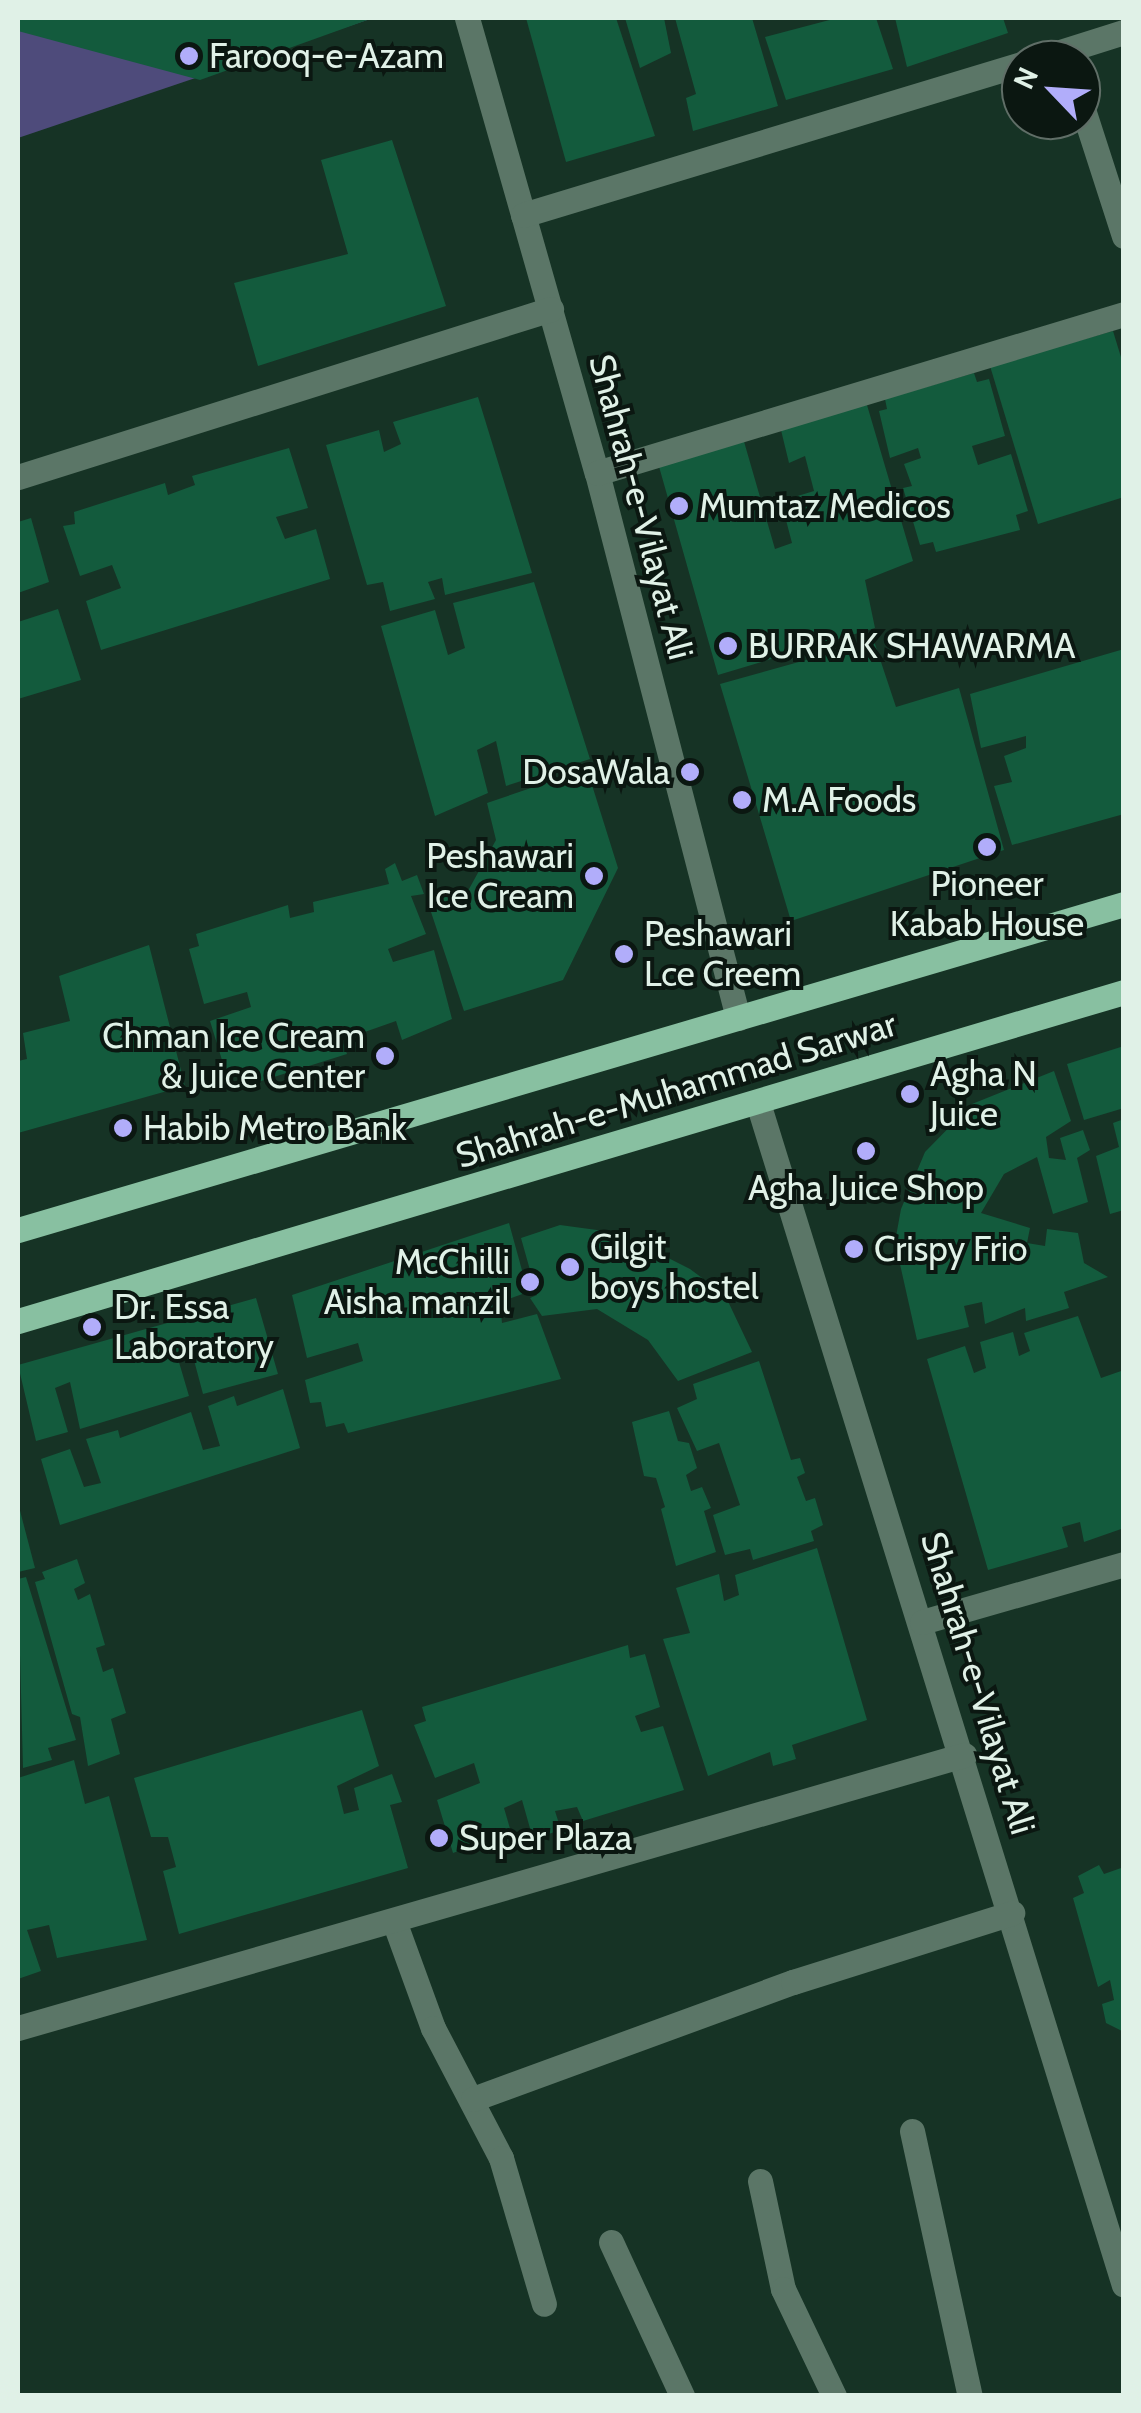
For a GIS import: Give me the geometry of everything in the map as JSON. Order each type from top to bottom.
[{"type":"main road","name":"Shahrah-e-Muhammad Sarwar","points":[[18,1230],[1124,904]]},
{"type":"main road","name":"Shahrah-e-Muhammad Sarwar","points":[[18,1321],[1124,992]]},
{"type":"street","name":"Shahrah-e-Vilayat Ali","points":[[467,18],[597,473],[738,1018]]},
{"type":"street","points":[[523,215],[1001,70]]},
{"type":"street","points":[[1093,140],[1124,236]]},
{"type":"street","points":[[18,477],[551,309]]},
{"type":"street","points":[[597,473],[1124,314]]},
{"type":"street","name":"Shahrah-e-Vilayat Ali","points":[[758,1104],[964,1755],[1124,2286]]},
{"type":"street","points":[[922,1622],[1124,1564]]},
{"type":"street","points":[[18,2028],[964,1755]]},
{"type":"street","points":[[473,2100],[794,1982],[1012,1913]]},
{"type":"street","points":[[394,1921],[433,2028],[501,2158],[544,2304]]},
{"type":"street","points":[[912,2131],[970,2396]]},
{"type":"street","points":[[760,2181],[783,2289],[834,2396]]},
{"type":"street","points":[[610,2242],[682,2396]]},
{"type":"shaded area","points":[[18,18],[373,18],[18,138]]},
{"type":"building","name":"Farooq-e-Azam","points":[[18,18],[373,18],[200,80],[18,31]]},
{"type":"building","points":[[526,18],[616,18],[655,136],[566,162]]},
{"type":"building","points":[[625,18],[664,18],[671,53],[640,68]]},
{"type":"building","points":[[675,18],[752,18],[778,106],[693,131],[686,98],[696,94]]},
{"type":"building","points":[[837,18],[876,18],[893,69],[786,100],[765,37]]},
{"type":"building","points":[[895,18],[1003,18],[1008,33],[907,67]]},
{"type":"building","points":[[392,140],[446,306],[258,366],[234,283],[348,254],[321,160]]},
{"type":"building","points":[[1113,331],[1124,367],[1124,497],[1038,524],[990,366]]},
{"type":"building","points":[[974,373],[977,382],[989,379],[1005,436],[972,446],[978,465],[1011,454],[1028,511],[1016,515],[1020,530],[936,552],[933,542],[920,545],[903,488],[912,486],[904,464],[921,458],[918,448],[890,458],[879,411],[887,409],[885,399]]},
{"type":"building","points":[[478,397],[532,573],[445,595],[442,578],[428,582],[435,599],[390,611],[383,582],[367,585],[326,445],[379,430],[384,452],[401,444],[393,422]]},
{"type":"building","points":[[867,405],[913,561],[865,580],[875,628],[718,675],[658,463],[743,438],[775,549],[792,543],[781,501],[814,491],[805,456],[789,463],[780,426]]},
{"type":"building","points":[[289,448],[308,508],[276,517],[285,539],[316,529],[330,579],[101,650],[86,601],[121,588],[112,565],[80,576],[63,526],[75,524],[74,512],[165,483],[168,495],[195,485],[192,476]]},
{"type":"building","points":[[31,518],[49,582],[18,593],[18,522]]},
{"type":"building","points":[[534,582],[590,759],[506,786],[496,741],[477,750],[488,793],[435,816],[381,626],[435,610],[448,655],[465,648],[453,603]]},
{"type":"building","points":[[58,609],[81,680],[18,699],[18,622]]},
{"type":"building","points":[[874,641],[896,707],[959,688],[1004,850],[791,921],[720,684]]},
{"type":"building","points":[[1124,649],[1124,814],[1012,845],[994,786],[1012,782],[1004,756],[1026,748],[1026,736],[981,748],[970,694]]},
{"type":"building","points":[[587,769],[618,868],[563,980],[464,1011],[428,903],[469,889],[496,840],[487,803]]},
{"type":"building","points":[[395,863],[402,881],[417,875],[424,894],[411,896],[426,934],[388,949],[393,962],[434,950],[452,1019],[402,1040],[396,1021],[342,1040],[347,1054],[242,1087],[240,1069],[225,1070],[210,1021],[251,1007],[247,992],[204,1004],[189,949],[199,946],[196,934],[288,905],[290,918],[314,912],[313,902],[389,884],[385,869]]},
{"type":"building","points":[[149,945],[185,1086],[18,1133],[18,1061],[27,1059],[23,1033],[70,1021],[59,976]]},
{"type":"building","points":[[1124,1046],[1124,1108],[1084,1120],[1067,1064]]},
{"type":"building","points":[[1054,1071],[1071,1121],[1046,1137],[1049,1158],[1066,1160],[1060,1138],[1083,1130],[1090,1150],[1077,1158],[1088,1202],[1053,1214],[1037,1157],[1004,1174],[981,1213],[1030,1228],[1027,1243],[1045,1246],[1047,1229],[1078,1233],[1084,1263],[1108,1277],[1064,1292],[1069,1308],[1026,1321],[1025,1308],[985,1324],[982,1302],[964,1306],[969,1327],[917,1340],[895,1242],[901,1209],[925,1152],[972,1104]]},
{"type":"building","points":[[1124,1119],[1124,1210],[1110,1214],[1096,1156],[1119,1147],[1113,1123]]},
{"type":"building","points":[[509,1223],[528,1292],[500,1302],[502,1323],[537,1314],[561,1379],[348,1433],[344,1423],[326,1427],[321,1402],[310,1403],[305,1380],[363,1361],[358,1343],[307,1358],[292,1295]]},
{"type":"building","points":[[560,1225],[619,1233],[690,1269],[725,1295],[752,1352],[678,1381],[648,1340],[597,1309],[542,1316],[530,1298],[537,1295],[521,1238]]},
{"type":"building","points":[[256,1298],[278,1374],[203,1394],[191,1349],[176,1352],[189,1396],[80,1429],[70,1382],[55,1388],[68,1432],[36,1441],[18,1365]]},
{"type":"building","points":[[1078,1316],[1101,1378],[1124,1370],[1124,1528],[1084,1542],[1080,1522],[1062,1527],[1068,1547],[988,1570],[927,1359],[965,1346],[974,1373],[986,1368],[980,1342],[1013,1332],[1019,1356],[1030,1351],[1024,1333]]},
{"type":"building","points":[[759,1361],[791,1460],[800,1458],[805,1473],[797,1477],[806,1501],[815,1498],[823,1525],[811,1531],[814,1541],[753,1560],[750,1549],[725,1555],[713,1515],[740,1505],[719,1443],[697,1451],[677,1408],[697,1399],[693,1384]]},
{"type":"building","points":[[283,1389],[300,1448],[60,1525],[41,1459],[70,1449],[84,1487],[101,1483],[86,1439],[118,1430],[120,1438],[191,1412],[203,1450],[220,1446],[208,1406],[234,1396],[237,1406]]},
{"type":"building","points":[[669,1411],[678,1441],[689,1443],[697,1468],[686,1475],[691,1491],[702,1487],[711,1508],[704,1511],[716,1552],[676,1566],[661,1509],[665,1507],[656,1478],[644,1476],[632,1422]]},
{"type":"building","points":[[18,1503],[35,1568],[18,1572]]},
{"type":"building","points":[[817,1548],[867,1720],[792,1745],[796,1759],[773,1766],[770,1752],[708,1776],[663,1639],[690,1633],[676,1588],[719,1574],[724,1601],[739,1595],[735,1575]]},
{"type":"building","points":[[77,1559],[85,1583],[74,1589],[78,1600],[90,1594],[105,1645],[96,1648],[103,1672],[113,1668],[126,1713],[111,1719],[120,1754],[88,1766],[80,1717],[72,1714],[35,1582],[45,1579],[42,1572]]},
{"type":"building","points":[[26,1577],[76,1740],[48,1748],[52,1760],[23,1768],[18,1579]]},
{"type":"building","points":[[628,1645],[630,1658],[645,1654],[660,1707],[635,1716],[641,1732],[663,1726],[684,1790],[583,1821],[577,1807],[555,1811],[561,1830],[533,1839],[522,1800],[504,1808],[511,1832],[453,1853],[437,1800],[480,1783],[474,1763],[435,1778],[414,1725],[426,1721],[422,1707]]},
{"type":"building","points":[[362,1710],[379,1766],[337,1786],[344,1814],[359,1810],[354,1788],[392,1774],[402,1802],[390,1805],[408,1868],[179,1934],[163,1871],[176,1867],[168,1837],[151,1837],[134,1778]]},
{"type":"building","points":[[74,1760],[85,1804],[109,1796],[147,1940],[57,1958],[49,1925],[27,1930],[41,1971],[18,1979],[18,1778]]},
{"type":"building","points":[[1099,1865],[1104,1874],[1124,1867],[1124,2032],[1106,2023],[1102,2004],[1114,2000],[1110,1980],[1098,1987],[1073,1898],[1084,1893],[1078,1876]]},
{"type":"place","name":"Farooq-e-Azam","points":[[189,56]]},
{"type":"place","name":"Mumtaz Medicos","points":[[679,506]]},
{"type":"place","name":"BURRAK SHAWARMA","points":[[728,646]]},
{"type":"place","name":"DosaWala","points":[[690,772]]},
{"type":"place","name":"M.A Foods","points":[[742,800]]},
{"type":"place","name":"Pioneer Kabab House","points":[[987,847]]},
{"type":"place","name":"Peshawari Ice Cream","points":[[594,876]]},
{"type":"place","name":"Peshawari Lce Creem","points":[[624,954]]},
{"type":"place","name":"Chman Ice Cream & Juice Center","points":[[385,1056]]},
{"type":"place","name":"Agha N Juice","points":[[910,1094]]},
{"type":"place","name":"Habib Metro Bank","points":[[123,1128]]},
{"type":"place","name":"Agha Juice Shop","points":[[866,1151]]},
{"type":"place","name":"Crispy Frio","points":[[854,1249]]},
{"type":"place","name":"Gilgit boys hostel","points":[[570,1267]]},
{"type":"place","name":"McChilli Aisha manzil","points":[[530,1282]]},
{"type":"place","name":"Dr. Essa Laboratory","points":[[92,1327]]},
{"type":"place","name":"Super Plaza","points":[[439,1838]]}]
